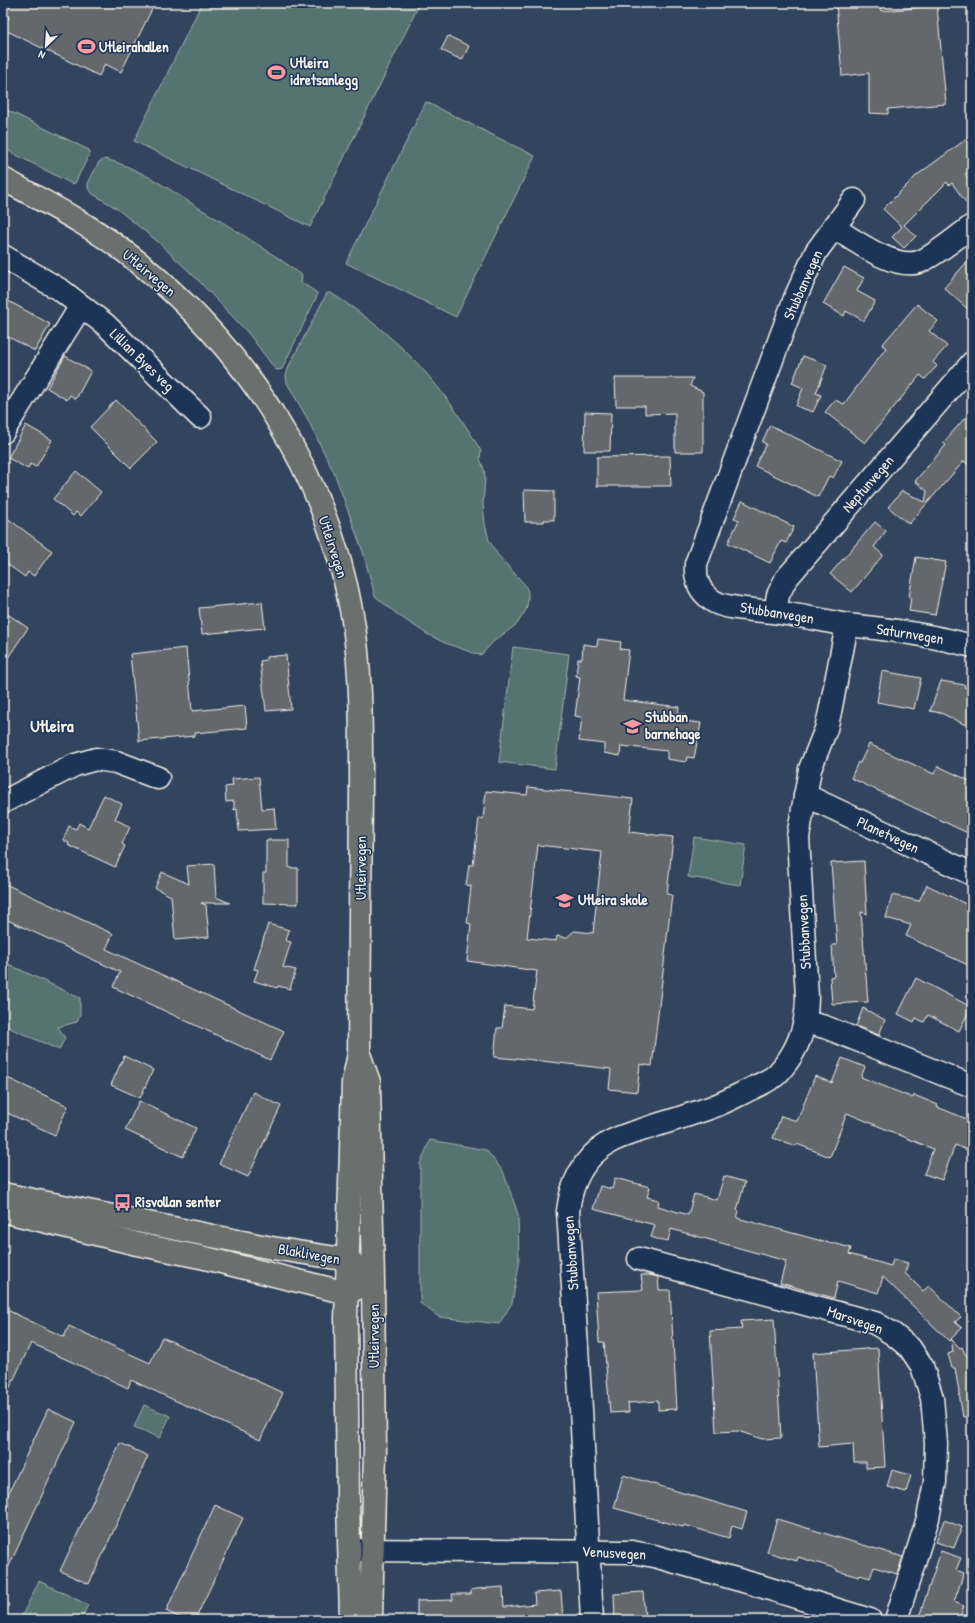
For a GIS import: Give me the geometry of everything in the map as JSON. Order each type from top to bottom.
[{"type":"main road","name":"Utleirvegen","points":[[3,179],[65,213],[102,236],[137,261],[174,292],[205,323],[254,384],[275,415],[296,453],[317,498],[328,526],[341,569],[352,614],[357,652],[361,752],[361,873],[359,1054],[353,1082],[347,1293],[348,1493],[351,1620]]},
{"type":"main road","name":"Utleirvegen","points":[[359,1054],[369,1082],[374,1280],[375,1450],[371,1620]]},
{"type":"main road","name":"Blaklivegen","points":[[3,1194],[272,1248],[348,1260],[374,1280]]},
{"type":"main road","name":"Blaklivegen","points":[[3,1211],[347,1293]]},
{"type":"main road","points":[[347,1293],[374,1280]]},
{"type":"street","name":"Stubbanvegen","points":[[592,1620],[581,1409],[568,1211],[570,1194],[575,1180],[583,1167],[590,1158],[608,1143],[632,1133],[713,1107],[776,1075],[795,1050],[805,1022],[807,997],[798,837],[810,769],[826,729],[847,625],[775,612],[722,605],[714,602],[702,592],[697,585],[696,564],[795,298],[816,252],[854,200]]},
{"type":"street","points":[[833,227],[879,254],[897,262],[908,264],[919,262],[972,226]]},
{"type":"street","name":"Lillian Byes veg","points":[[3,256],[62,291],[106,325],[200,417]]},
{"type":"street","points":[[3,432],[81,306]]},
{"type":"street","name":"Neptunvegen","points":[[775,612],[778,595],[786,579],[972,363]]},
{"type":"street","name":"Saturnvegen","points":[[847,625],[883,629],[947,640],[972,646]]},
{"type":"street","points":[[3,802],[75,765],[96,759],[116,762],[158,778]]},
{"type":"street","name":"Planetvegen","points":[[805,795],[972,874]]},
{"type":"street","points":[[805,1022],[825,1027],[972,1086]]},
{"type":"street","name":"Marsvegen","points":[[638,1259],[875,1324],[893,1334],[910,1348],[922,1366],[932,1398],[936,1443],[935,1482],[928,1518],[896,1620]]},
{"type":"street","name":"Venusvegen","points":[[350,1550],[632,1552],[654,1556],[757,1585],[870,1620]]},
{"type":"green space","name":"Utleira idretsanlegg","points":[[202,3],[420,3],[310,227],[134,141]]},
{"type":"green space","points":[[426,102],[535,156],[456,317],[346,263]]},
{"type":"green space","points":[[3,108],[89,150],[90,153],[75,183],[72,184],[3,148]]},
{"type":"green space","points":[[105,159],[140,172],[249,239],[302,275],[301,282],[317,293],[317,296],[282,369],[275,369],[249,334],[196,278],[158,242],[116,208],[89,190],[88,183],[99,162]]},
{"type":"green space","points":[[327,293],[331,293],[377,326],[416,362],[450,403],[481,451],[480,459],[484,469],[485,478],[483,504],[485,524],[489,540],[497,554],[525,585],[528,592],[526,610],[517,624],[493,642],[482,654],[479,655],[445,643],[427,634],[398,615],[375,596],[363,552],[335,475],[307,418],[287,383],[286,375],[290,364]]},
{"type":"green space","points":[[513,647],[569,654],[555,769],[499,762]]},
{"type":"green space","points":[[694,837],[746,845],[740,885],[688,877]]},
{"type":"green space","points":[[8,964],[80,998],[80,1015],[77,1022],[58,1027],[65,1038],[59,1050],[3,1025],[3,967]]},
{"type":"green space","points":[[430,1140],[486,1150],[503,1171],[518,1214],[519,1265],[512,1303],[499,1324],[439,1317],[420,1303],[420,1164]]},
{"type":"green space","points":[[144,1405],[170,1416],[160,1438],[134,1427]]},
{"type":"green space","points":[[39,1581],[88,1605],[81,1620],[20,1620]]},
{"type":"building","name":"Utleirahallen","points":[[3,3],[155,3],[121,72],[105,64],[99,76],[3,29],[9,17],[3,14]]},
{"type":"building","points":[[836,3],[880,3],[881,11],[937,6],[946,104],[888,109],[888,114],[869,113],[869,73],[842,76]]},
{"type":"building","points":[[448,36],[469,46],[462,60],[441,50]]},
{"type":"building","points":[[972,135],[972,168],[965,174],[972,184],[972,211],[952,183],[949,185],[947,182],[904,225],[916,236],[904,248],[892,237],[902,227],[883,209],[917,175]]},
{"type":"building","points":[[972,256],[972,313],[944,288]]},
{"type":"building","points":[[844,267],[864,278],[857,291],[875,301],[864,321],[846,311],[844,316],[823,304]]},
{"type":"building","points":[[3,298],[50,324],[35,351],[3,334]]},
{"type":"building","points":[[917,304],[938,321],[929,331],[947,346],[933,362],[937,366],[925,379],[920,375],[865,443],[825,412],[835,400],[844,404],[886,348],[882,345]]},
{"type":"building","points":[[65,356],[91,371],[76,399],[70,395],[67,400],[47,388]]},
{"type":"building","points":[[803,356],[827,365],[816,393],[821,395],[813,412],[796,406],[803,388],[792,383]]},
{"type":"building","points":[[615,378],[693,378],[690,386],[703,392],[703,452],[675,452],[675,413],[645,414],[645,406],[616,406]]},
{"type":"building","points":[[116,400],[157,442],[131,468],[90,427]]},
{"type":"building","points":[[972,410],[972,468],[964,461],[909,524],[888,507],[902,491],[925,502],[927,491],[915,481],[946,445],[943,443]]},
{"type":"building","points":[[585,412],[611,413],[610,451],[584,451]]},
{"type":"building","points":[[26,425],[52,440],[36,467],[30,464],[28,469],[8,458]]},
{"type":"building","points":[[770,425],[842,461],[833,478],[829,476],[818,497],[755,466],[766,444],[762,442]]},
{"type":"building","points":[[670,456],[671,486],[597,486],[597,457]]},
{"type":"building","points":[[76,471],[101,492],[81,516],[76,512],[73,516],[53,499]]},
{"type":"building","points":[[524,490],[554,491],[554,520],[544,520],[544,522],[525,522]]},
{"type":"building","points":[[742,501],[794,527],[786,543],[781,541],[770,563],[728,543],[739,520],[734,518]]},
{"type":"building","points":[[3,515],[52,551],[34,576],[28,572],[25,577],[3,561]]},
{"type":"building","points":[[875,522],[886,531],[874,547],[883,555],[852,592],[830,574]]},
{"type":"building","points":[[916,557],[946,562],[935,615],[909,611],[911,597],[909,597]]},
{"type":"building","points":[[262,602],[265,628],[202,634],[199,608]]},
{"type":"building","points":[[3,611],[28,628],[3,665]]},
{"type":"building","points":[[598,639],[621,642],[620,649],[629,650],[623,700],[679,707],[678,714],[685,714],[684,721],[701,723],[694,758],[687,757],[686,762],[667,759],[667,751],[621,746],[620,756],[604,753],[604,744],[579,741],[582,717],[575,716],[580,677],[576,676],[578,659],[582,659],[583,644],[597,646]]},
{"type":"building","points":[[186,648],[192,711],[245,706],[247,728],[195,733],[195,736],[139,741],[130,654]]},
{"type":"building","points":[[286,655],[291,709],[266,711],[260,661],[266,660],[266,657]]},
{"type":"building","points":[[882,671],[921,678],[914,709],[877,702]]},
{"type":"building","points":[[941,681],[965,685],[964,687],[972,691],[972,728],[941,713],[930,711]]},
{"type":"building","points":[[869,744],[934,774],[938,766],[972,782],[972,835],[851,778],[858,762],[860,763]]},
{"type":"building","points":[[259,777],[262,809],[274,808],[276,829],[239,831],[237,809],[234,810],[234,801],[226,802],[225,787],[233,786],[232,779]]},
{"type":"building","name":"Utleira skole","points":[[528,787],[633,799],[629,832],[673,837],[667,894],[672,895],[652,1066],[640,1064],[637,1092],[609,1089],[611,1069],[516,1058],[494,1057],[497,1028],[502,1028],[505,1006],[532,1009],[537,971],[467,961],[471,924],[467,923],[471,886],[466,885],[469,865],[473,865],[479,818],[483,819],[486,791],[527,795]],"holes":[[[538,845],[602,852],[593,933],[574,931],[566,938],[557,936],[556,941],[527,938]]]},
{"type":"building","points":[[104,795],[122,804],[115,819],[130,827],[122,844],[125,846],[115,867],[68,845],[69,843],[63,840],[69,826],[76,829],[79,823],[88,828]]},
{"type":"building","points":[[266,840],[289,840],[289,868],[298,868],[298,904],[263,903],[263,873],[266,873]]},
{"type":"building","points":[[864,861],[867,914],[861,912],[868,1002],[832,1004],[830,977],[834,976],[832,945],[837,945],[831,863]]},
{"type":"building","points":[[214,864],[216,897],[230,903],[201,903],[206,905],[209,937],[175,940],[171,896],[155,888],[162,872],[189,884],[187,866]]},
{"type":"building","points":[[3,883],[113,934],[106,949],[284,1031],[270,1060],[113,987],[120,972],[3,918]]},
{"type":"building","points":[[927,885],[972,907],[972,967],[906,936],[911,925],[886,918],[892,895],[919,901]]},
{"type":"building","points":[[268,924],[289,930],[286,941],[291,942],[283,967],[296,970],[290,989],[278,986],[277,988],[254,981],[258,970],[254,969]]},
{"type":"building","points":[[916,978],[971,1007],[959,1031],[928,1015],[924,1022],[916,1018],[914,1022],[898,1014]]},
{"type":"building","points":[[863,1008],[885,1020],[879,1035],[856,1026]]},
{"type":"building","points":[[124,1056],[153,1070],[140,1098],[111,1085]]},
{"type":"building","points":[[842,1058],[865,1067],[861,1077],[913,1098],[914,1095],[938,1105],[937,1107],[972,1121],[972,1152],[955,1145],[942,1180],[924,1174],[933,1149],[847,1113],[830,1157],[797,1144],[796,1146],[773,1138],[781,1116],[797,1121],[815,1076],[832,1083]]},
{"type":"building","points":[[3,1076],[68,1106],[55,1135],[3,1111]]},
{"type":"building","points":[[253,1092],[281,1106],[248,1177],[219,1164]]},
{"type":"building","points":[[139,1101],[196,1128],[183,1157],[125,1130]]},
{"type":"building","points":[[724,1176],[745,1182],[737,1210],[739,1211],[737,1218],[851,1248],[849,1254],[891,1266],[893,1259],[908,1263],[905,1273],[923,1291],[929,1286],[961,1317],[955,1322],[962,1328],[949,1341],[883,1277],[878,1293],[838,1281],[834,1298],[780,1283],[786,1261],[671,1229],[668,1241],[657,1239],[651,1237],[655,1225],[593,1209],[600,1186],[612,1189],[615,1178],[650,1187],[647,1197],[659,1200],[658,1206],[688,1215],[694,1194],[717,1200]]},
{"type":"building","points":[[641,1275],[658,1277],[659,1290],[670,1290],[677,1409],[658,1410],[658,1401],[628,1403],[629,1412],[610,1413],[604,1342],[599,1342],[596,1292],[643,1290]]},
{"type":"building","points":[[3,1308],[64,1337],[69,1326],[150,1363],[162,1337],[283,1393],[260,1440],[131,1380],[128,1388],[31,1343],[3,1402]]},
{"type":"building","points":[[774,1319],[781,1438],[762,1439],[738,1431],[716,1432],[710,1331],[742,1329],[741,1321]]},
{"type":"building","points":[[951,1339],[960,1348],[962,1347],[965,1354],[972,1361],[972,1416],[963,1417],[955,1368],[952,1368],[948,1354],[953,1352]]},
{"type":"building","points":[[878,1348],[885,1467],[866,1468],[866,1462],[854,1462],[853,1444],[819,1447],[813,1353]]},
{"type":"building","points":[[48,1409],[76,1422],[3,1579],[3,1505]]},
{"type":"building","points":[[120,1443],[148,1456],[89,1584],[60,1571]]},
{"type":"building","points":[[892,1470],[911,1475],[906,1492],[887,1487]]},
{"type":"building","points":[[623,1475],[747,1512],[742,1529],[732,1526],[729,1538],[684,1525],[683,1527],[614,1508]]},
{"type":"building","points":[[215,1505],[243,1518],[195,1620],[185,1620],[166,1611]]},
{"type":"building","points":[[777,1519],[903,1557],[897,1574],[874,1567],[870,1578],[860,1575],[859,1577],[798,1557],[797,1561],[767,1552]]},
{"type":"building","points":[[944,1520],[962,1527],[954,1548],[936,1542]]},
{"type":"building","points":[[941,1551],[961,1558],[956,1570],[964,1573],[954,1602],[964,1606],[959,1620],[918,1620]]},
{"type":"building","points":[[503,1587],[504,1607],[535,1604],[534,1593],[561,1591],[563,1620],[417,1620],[417,1601],[453,1600],[452,1594],[471,1594],[471,1590]]},
{"type":"building","points":[[643,1592],[645,1620],[615,1620],[614,1594]]},
{"type":"place","name":"Utleirahallen","points":[[86,47]]},
{"type":"place","name":"Utleira idretsanlegg","points":[[277,72]]},
{"type":"place","name":"Stubban barnehage","points":[[632,726]]},
{"type":"place","name":"Utleira skole","points":[[565,900]]},
{"type":"place","name":"Risvollan senter","points":[[122,1202]]},
{"type":"district","name":"Utleira","points":[[52,726]]}]
